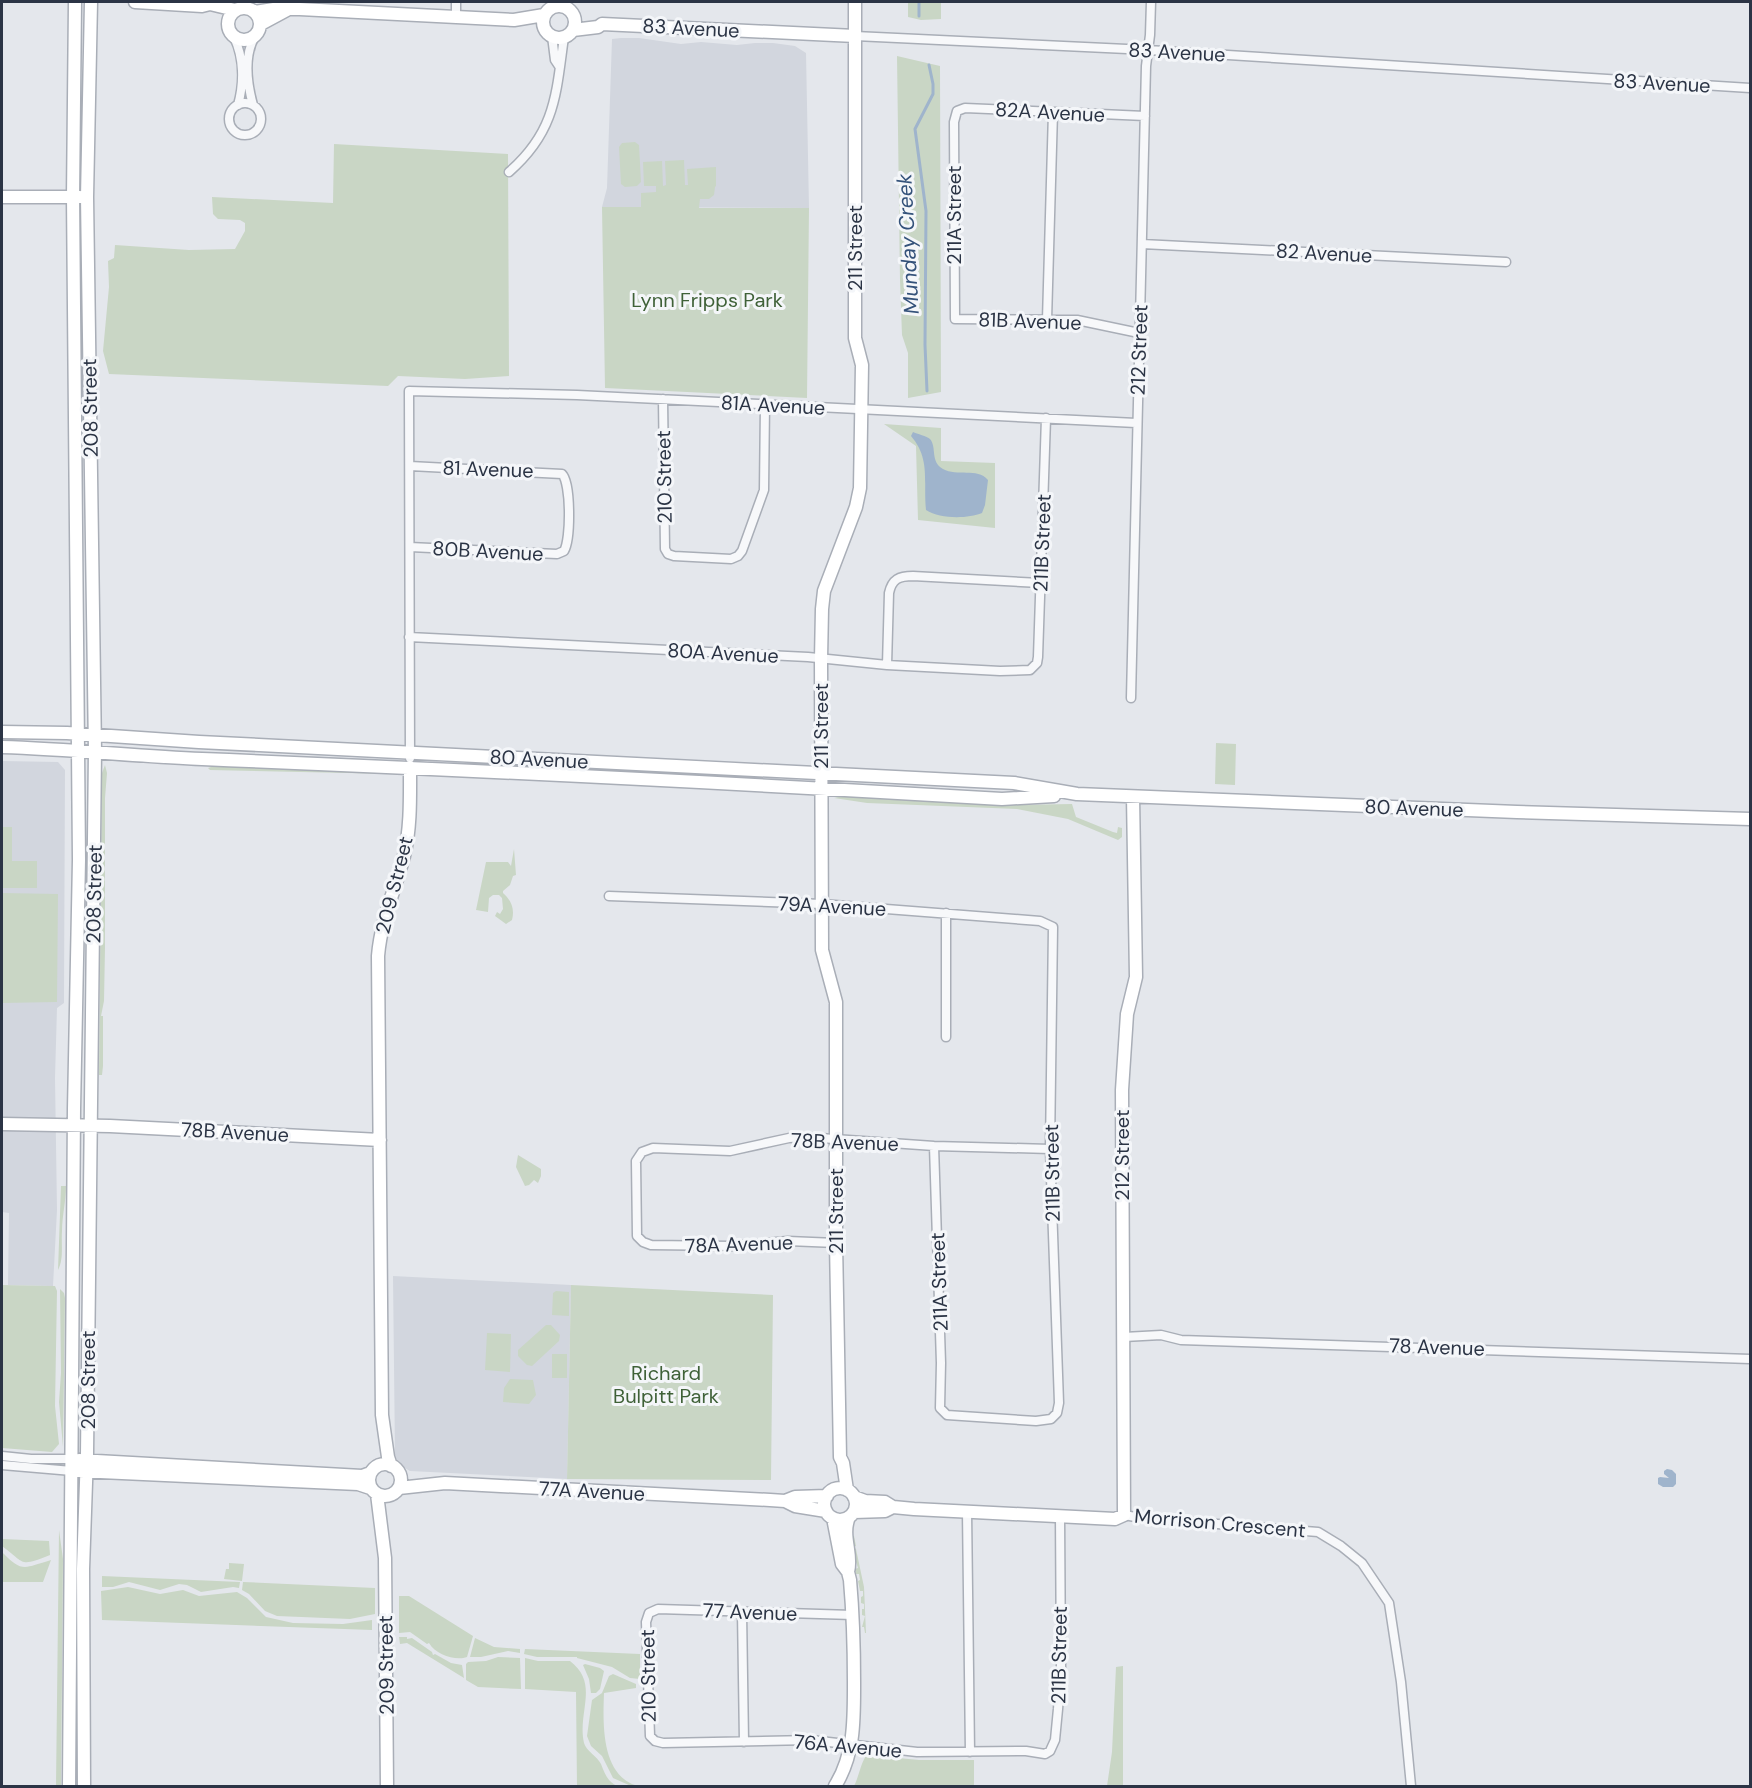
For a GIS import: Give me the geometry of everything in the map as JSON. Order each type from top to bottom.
[{"type":"street","name":"208 Street","points":[[69,1786],[69,1571],[79,860],[73,197],[75,2]]},
{"type":"street","name":"208 Street","points":[[84,1786],[83,1569],[87,1466],[95,751],[87,197],[92,2]]},
{"type":"street","points":[[135,2],[202,6],[210,4],[236,10],[246,8],[255,12],[280,8],[514,20],[554,10],[569,9],[566,30],[555,60],[559,66],[554,102],[546,125],[539,140],[509,172]]},
{"type":"street","points":[[456,2],[456,16]]},
{"type":"street","name":"211 Street","points":[[850,1493],[840,1457],[836,1243],[836,1002],[822,950],[821,659],[824,591],[858,498],[862,365],[855,338],[855,2]]},
{"type":"street","name":"212 Street","points":[[1131,698],[1145,116],[1152,2]]},
{"type":"street","points":[[202,6],[227,20]]},
{"type":"street","points":[[236,10],[227,20],[228,28],[240,50],[241,88],[238,105],[231,113],[230,123],[236,132],[245,135],[255,132],[261,123],[260,113],[253,105],[250,92],[248,62],[250,45],[261,24],[287,10]]},
{"type":"street","points":[[554,10],[566,30]]},
{"type":"street","points":[[255,12],[261,24]]},
{"type":"street","name":"83 Avenue","points":[[566,30],[598,27],[602,24],[1148,50],[1750,88]]},
{"type":"street","points":[[234,38],[244,41],[255,36]]},
{"type":"street","points":[[238,105],[248,103],[253,105]]},
{"type":"street","name":"82A Avenue","points":[[957,111],[965,108],[1145,116]]},
{"type":"street","name":"211A Street","points":[[955,319],[954,122],[957,111]]},
{"type":"street","points":[[1047,320],[1053,112]]},
{"type":"street","points":[[2,197],[87,197]]},
{"type":"street","name":"82 Avenue","points":[[1142,244],[1506,262]]},
{"type":"street","name":"81B Avenue","points":[[955,319],[1077,320],[1139,333]]},
{"type":"street","name":"81A Avenue","points":[[409,391],[577,395],[1136,423]]},
{"type":"street","name":"209 Street","points":[[395,1470],[388,1457],[382,1415],[378,956],[380,930],[404,855],[408,835],[410,767],[409,391]]},
{"type":"street","name":"210 Street","points":[[663,399],[665,549],[668,554],[674,556],[731,559],[738,556],[761,503],[764,490],[765,404]]},
{"type":"street","name":"211B Street","points":[[1035,666],[1038,657],[1046,418]]},
{"type":"street","name":"81 Avenue","points":[[410,466],[547,472],[564,476],[568,490],[567,542],[564,551]]},
{"type":"street","name":"80B Avenue","points":[[410,547],[549,554],[564,551]]},
{"type":"street","points":[[887,665],[889,593],[894,581],[898,578],[908,576],[1040,583]]},
{"type":"street","name":"80A Avenue","points":[[409,637],[1024,672],[1035,666]]},
{"type":"street","name":"80 Avenue","points":[[2,732],[78,734],[1014,783],[1077,794],[1133,797],[1750,819]]},
{"type":"street","name":"80 Avenue","points":[[2,747],[197,759],[410,767],[1002,799],[1077,794]]},
{"type":"street","name":"212 Street","points":[[1124,1515],[1122,1090],[1127,1014],[1136,977],[1133,797]]},
{"type":"street","name":"79A Avenue","points":[[609,896],[822,904],[1041,921],[1053,927]]},
{"type":"street","points":[[946,914],[946,1038]]},
{"type":"street","name":"211B Street","points":[[1053,927],[1050,1149],[1059,1403],[1057,1413],[1053,1418]]},
{"type":"street","name":"78B Avenue","points":[[2,1124],[90,1125],[380,1140]]},
{"type":"street","name":"78B Avenue","points":[[643,1242],[637,1236],[636,1161],[642,1152],[653,1148],[730,1151],[789,1138],[934,1146],[1050,1149]]},
{"type":"street","name":"211A Street","points":[[934,1146],[941,1363],[940,1408],[946,1414],[1036,1421],[1053,1418]]},
{"type":"street","name":"78A Avenue","points":[[643,1242],[651,1245],[732,1246],[788,1241],[836,1243]]},
{"type":"street","name":"78 Avenue","points":[[1124,1336],[1161,1335],[1181,1340],[1750,1359]]},
{"type":"street","name":"209 Street","points":[[373,1470],[382,1415]]},
{"type":"street","points":[[2,1455],[72,1465]]},
{"type":"street","name":"211 Street","points":[[830,1493],[836,1463],[840,1457]]},
{"type":"street","points":[[2,1465],[72,1465],[358,1484],[381,1496],[395,1491],[395,1470]]},
{"type":"street","points":[[87,1466],[362,1476],[381,1465],[445,1483]]},
{"type":"street","points":[[373,1470],[373,1491]]},
{"type":"street","name":"77A Avenue","points":[[395,1491],[445,1483],[785,1501],[795,1506],[830,1515]]},
{"type":"street","points":[[848,1572],[842,1564],[830,1515],[824,1506],[830,1493],[838,1488],[864,1501],[885,1502],[893,1507],[1115,1519],[1124,1515]]},
{"type":"street","name":"209 Street","points":[[373,1491],[385,1544]]},
{"type":"street","name":"209 Street","points":[[387,1786],[385,1544],[389,1505],[395,1491]]},
{"type":"street","name":"77A Avenue","points":[[785,1501],[795,1497],[830,1493]]},
{"type":"street","points":[[835,1786],[842,1772],[853,1736],[853,1615],[848,1572],[850,1563],[845,1533],[856,1504],[850,1493]]},
{"type":"street","points":[[830,1515],[841,1520],[852,1515],[885,1511],[893,1507]]},
{"type":"street","points":[[967,1511],[970,1752]]},
{"type":"street","name":"Morrison Crescent","points":[[1124,1515],[1318,1532],[1362,1563],[1389,1603],[1401,1682],[1411,1786]]},
{"type":"street","name":"211B Street","points":[[1045,1754],[1050,1751],[1055,1740],[1061,1668],[1060,1516]]},
{"type":"street","name":"77 Avenue","points":[[649,1613],[658,1609],[853,1615]]},
{"type":"street","points":[[742,1612],[744,1742]]},
{"type":"street","name":"210 Street","points":[[649,1613],[645,1622],[649,1730],[652,1738]]},
{"type":"street","name":"76A Avenue","points":[[652,1738],[663,1743],[811,1740],[917,1752],[1026,1751],[1045,1754]]},
{"type":"shaded area","points":[[612,39],[681,44],[773,43],[795,46],[806,53],[809,208],[602,207],[607,188]]},
{"type":"shaded area","points":[[2,761],[58,762],[65,770],[64,1003],[57,1008],[55,1078],[57,1210],[53,1286],[8,1285],[9,1213],[2,1212]]},
{"type":"shaded area","points":[[393,1276],[571,1285],[567,1479],[410,1471],[398,1464],[395,1455]]},
{"type":"green space","points":[[908,2],[941,2],[941,19],[921,20],[908,17]]},
{"type":"green space","points":[[897,56],[940,66],[941,392],[908,398],[908,353],[902,335],[900,280]]},
{"type":"green space","points":[[635,142],[639,145],[641,182],[637,186],[625,187],[621,184],[619,147],[622,143]]},
{"type":"green space","points":[[334,144],[508,154],[509,376],[465,379],[398,376],[388,386],[109,374],[103,351],[109,287],[108,261],[114,258],[115,245],[189,250],[235,249],[245,231],[245,223],[240,220],[218,219],[213,214],[212,197],[333,203]]},
{"type":"green space","name":"Lynn Fripps Park","points":[[684,160],[685,185],[688,185],[687,169],[716,167],[714,195],[709,199],[700,199],[699,208],[809,208],[807,398],[605,388],[602,207],[641,207],[641,193],[656,192],[656,186],[644,186],[643,162],[662,161],[663,186],[666,185],[665,161]]},
{"type":"green space","points":[[884,424],[941,428],[941,461],[995,463],[995,528],[918,520],[916,446]]},
{"type":"green space","points":[[1216,743],[1236,744],[1235,785],[1215,784]]},
{"type":"green space","points":[[105,765],[107,773],[105,948],[104,1001],[101,1016],[103,1016],[103,1066],[102,1075],[99,1075],[102,773]]},
{"type":"green space","points":[[214,766],[394,774],[210,770],[208,768]]},
{"type":"green space","points":[[843,796],[1015,805],[1072,804],[1076,817],[1117,833],[1118,827],[1122,828],[1122,837],[1118,840],[1068,819],[1017,809],[867,803],[834,798]]},
{"type":"green space","points":[[2,827],[12,827],[12,861],[37,861],[37,888],[2,888]]},
{"type":"green space","points":[[514,849],[516,875],[503,891],[513,908],[512,920],[506,924],[495,916],[503,909],[502,898],[499,895],[489,898],[488,912],[476,910],[486,862],[508,862],[511,866]]},
{"type":"green space","points":[[2,893],[58,894],[57,1002],[2,1003]]},
{"type":"green space","points":[[518,1155],[541,1169],[538,1183],[534,1180],[525,1186],[516,1167]]},
{"type":"green space","points":[[61,1186],[66,1186],[66,1192],[62,1225],[62,1256],[58,1270]]},
{"type":"green space","points":[[2,1285],[55,1286],[57,1291],[55,1406],[59,1444],[52,1452],[2,1448]]},
{"type":"green space","name":"Richard Bulpitt Park","points":[[571,1285],[773,1295],[771,1480],[567,1479]]},
{"type":"green space","points":[[60,1289],[65,1298],[63,1447],[59,1402]]},
{"type":"green space","points":[[556,1291],[569,1292],[569,1316],[552,1315],[553,1293]]},
{"type":"green space","points":[[546,1325],[551,1325],[560,1335],[559,1341],[532,1366],[527,1365],[518,1356],[518,1350]]},
{"type":"green space","points":[[487,1333],[511,1334],[510,1372],[485,1370]]},
{"type":"green space","points":[[552,1354],[567,1354],[567,1378],[552,1378]]},
{"type":"green space","points":[[510,1379],[533,1380],[536,1395],[529,1404],[503,1402],[504,1388]]},
{"type":"green space","points":[[59,1530],[63,1559],[61,1786],[56,1786]]},
{"type":"green space","points":[[849,1536],[854,1536],[856,1546],[853,1547],[856,1549],[864,1587],[866,1633],[862,1627],[865,1616],[862,1615],[864,1604],[861,1603],[863,1591],[860,1591],[859,1574],[856,1574],[855,1569],[858,1568],[854,1562],[853,1557],[855,1556]]},
{"type":"green space","points":[[2,1539],[49,1541],[50,1555],[23,1562],[2,1546]]},
{"type":"green space","points":[[2,1552],[14,1563],[24,1567],[51,1560],[43,1582],[2,1582]]},
{"type":"green space","points":[[229,1563],[244,1564],[242,1581],[224,1579]]},
{"type":"green space","points":[[102,1576],[240,1582],[239,1588],[201,1592],[179,1584],[160,1590],[129,1582],[113,1587],[102,1587]]},
{"type":"green space","points":[[243,1582],[375,1588],[375,1614],[350,1619],[277,1616],[265,1611],[242,1590]]},
{"type":"green space","points":[[128,1587],[160,1594],[183,1590],[199,1596],[237,1592],[247,1598],[266,1617],[293,1623],[343,1624],[372,1620],[372,1630],[102,1620],[101,1591]]},
{"type":"green space","points":[[399,1596],[409,1596],[473,1636],[467,1657],[446,1656],[410,1632],[399,1633]]},
{"type":"green space","points":[[399,1637],[412,1638],[433,1655],[462,1665],[464,1678],[407,1643],[400,1644]]},
{"type":"green space","points":[[475,1638],[494,1647],[520,1649],[520,1653],[508,1651],[470,1657]]},
{"type":"green space","points":[[525,1649],[640,1654],[640,1679],[630,1678],[612,1667],[577,1657],[537,1657],[524,1654]]},
{"type":"green space","points":[[498,1657],[520,1658],[521,1689],[478,1687],[466,1680],[468,1662],[486,1661]]},
{"type":"green space","points":[[525,1658],[538,1661],[570,1661],[579,1670],[586,1689],[583,1720],[584,1743],[599,1761],[605,1774],[617,1786],[577,1786],[576,1692],[525,1689]]},
{"type":"green space","points":[[583,1665],[604,1671],[600,1689],[596,1693],[591,1693],[589,1679]]},
{"type":"green space","points":[[1123,1666],[1123,1786],[1107,1786],[1112,1752],[1116,1667]]},
{"type":"green space","points":[[613,1674],[636,1684],[636,1688],[604,1693],[604,1730],[614,1767],[621,1776],[639,1786],[631,1786],[613,1778],[602,1756],[591,1746],[587,1736],[592,1700],[602,1693],[609,1676]]},
{"type":"green space","points":[[867,1755],[919,1760],[974,1760],[974,1786],[854,1786]]},
{"type":"water","points":[[913,432],[930,439],[936,462],[943,469],[978,474],[988,480],[982,513],[954,517],[926,510],[924,462],[911,436]]},
{"type":"water","points":[[1667,1469],[1676,1474],[1676,1484],[1673,1487],[1663,1487],[1658,1484],[1658,1478],[1669,1478],[1664,1474]]},
{"type":"waterway","name":"Munday Creek","points":[[919,2],[919,16]]},
{"type":"waterway","name":"Munday Creek","points":[[927,391],[926,211],[915,129],[933,94],[929,65]]}]
